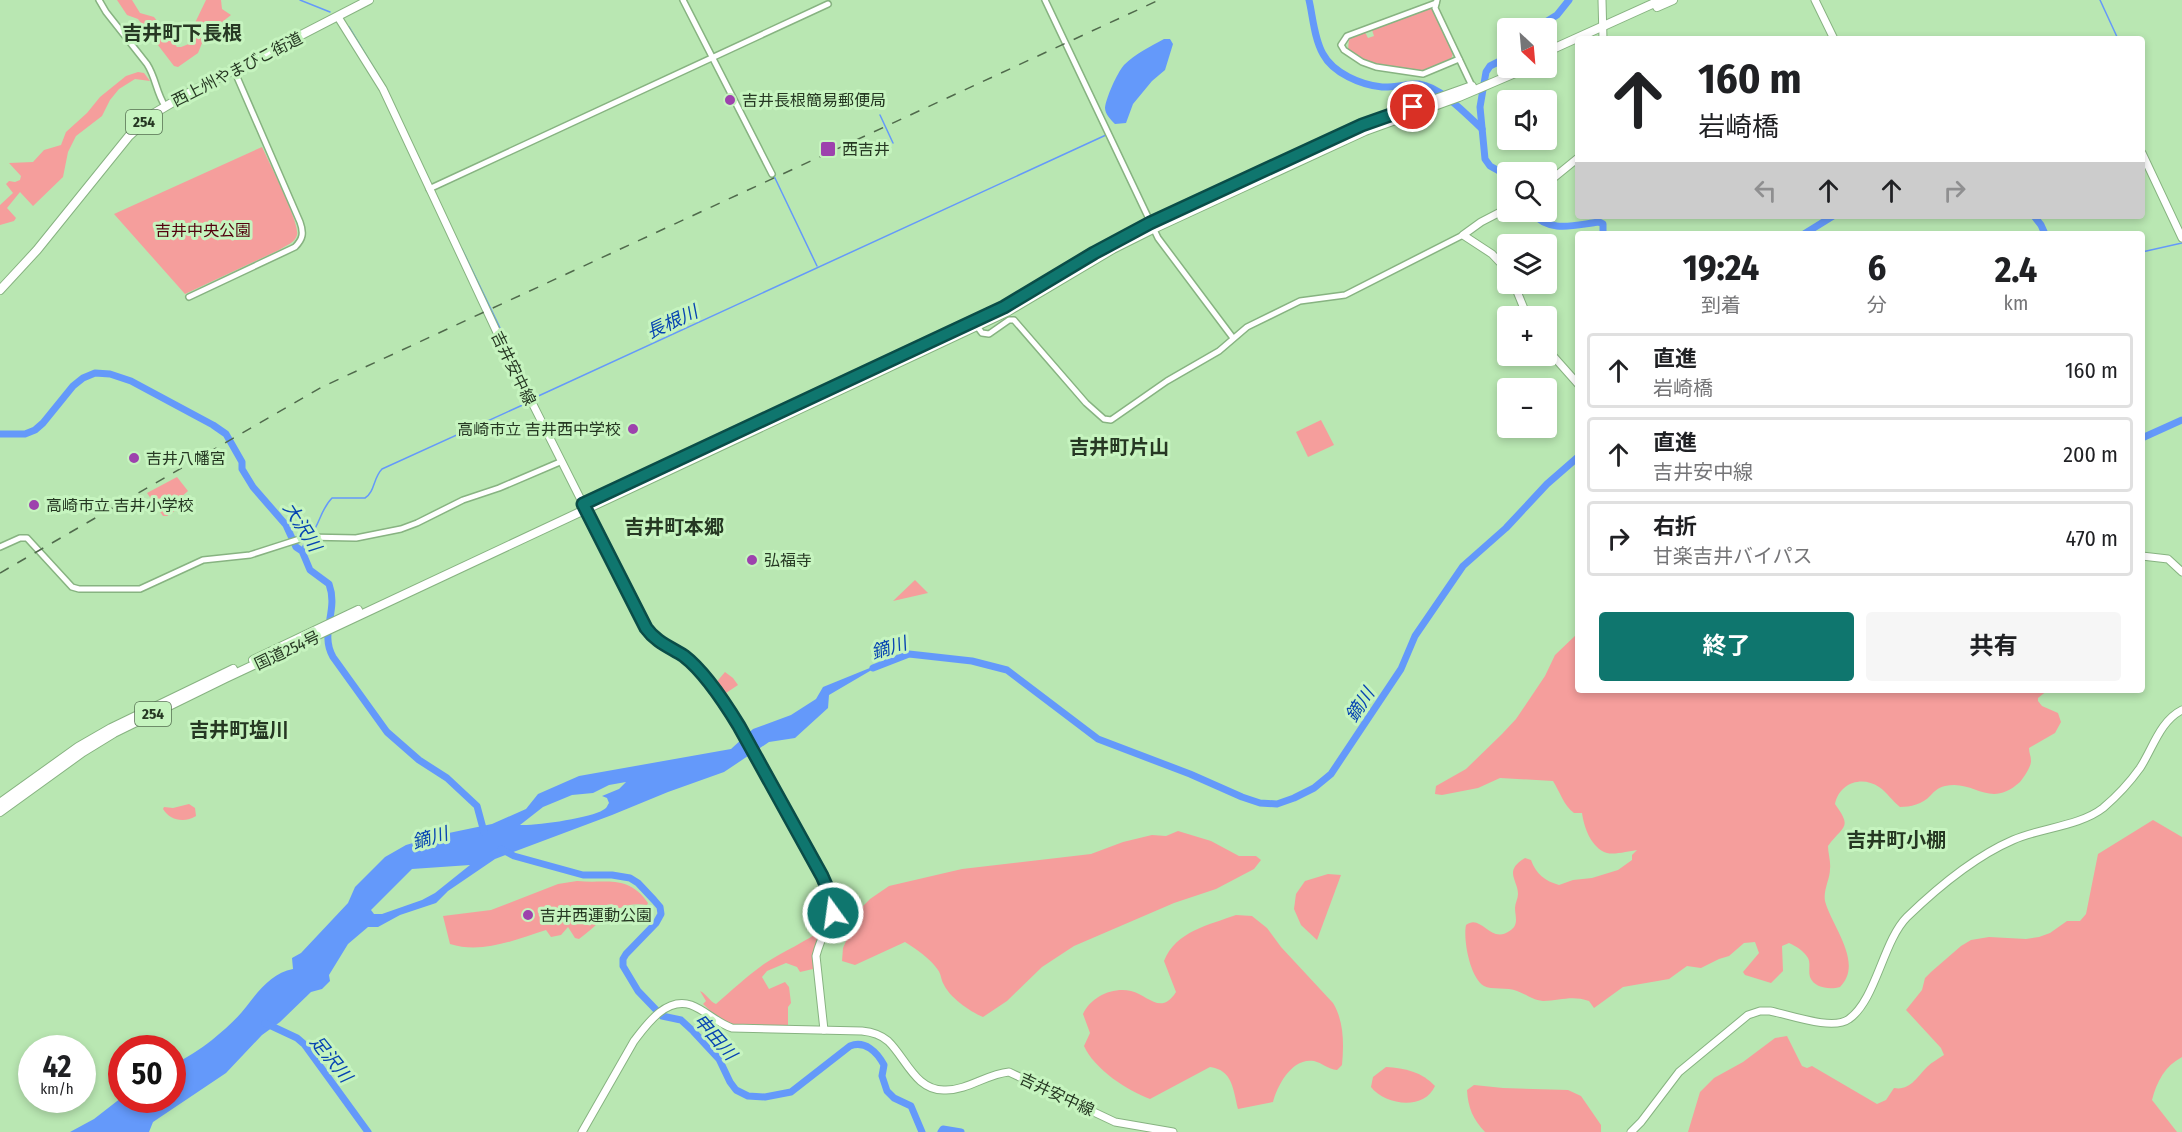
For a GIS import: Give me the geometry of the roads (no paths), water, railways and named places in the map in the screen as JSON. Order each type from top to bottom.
[{"type":"highway","name":"西上州やまびこ街道","points":[[0,290],[37,250],[129,136],[165,106],[369,0]]},
{"type":"highway","points":[[1603,32],[1661,0]]},
{"type":"highway","points":[[1603,32],[1673,0]]},
{"type":"highway","points":[[1557,48],[1575,42]]},
{"type":"highway","points":[[1557,53],[1575,45]]},
{"type":"highway","name":"254","points":[[1493,80],[1497,78]]},
{"type":"highway","name":"254","points":[[584,506],[976,324],[1094,253],[1362,125],[1431,104],[1499,78]]},
{"type":"highway","name":"国道254号","points":[[0,812],[83,752],[114,734],[341,621],[584,506]]},
{"type":"highway","name":"国道254号","points":[[0,803],[78,747],[111,728],[317,633]]},
{"type":"main road","points":[[1602,0],[1603,32]]},
{"type":"main road","points":[[1815,0],[1833,36]]},
{"type":"main road","name":"吉井安中線","points":[[338,17],[378,81],[560,462],[646,628],[657,640],[684,656],[728,708],[822,876],[833,901],[831,923],[818,946],[816,956],[824,1030],[862,1030],[876,1033],[887,1041],[922,1083],[934,1089],[947,1090],[998,1073],[1009,1072],[1114,1122],[1173,1132]]},
{"type":"main road","points":[[2145,159],[2182,238]]},
{"type":"main road","points":[[1557,175],[1575,160]]},
{"type":"main road","points":[[1497,214],[1463,235],[1497,259]]},
{"type":"main road","points":[[1557,360],[1575,381]]},
{"type":"main road","points":[[2145,556],[2168,558],[2182,572]]},
{"type":"main road","points":[[1631,1132],[1679,1071],[1748,1015],[1770,1011],[1834,1025],[1849,1020],[1860,1009],[1897,931],[1906,918],[1974,862],[2000,846],[2092,815],[2104,807],[2141,767],[2170,718],[2182,710]]},
{"type":"main road","points":[[582,1132],[634,1041],[662,1010],[669,1006],[691,1005],[722,1025],[732,1028],[824,1030]]},
{"type":"street","points":[[99,0],[152,71],[158,94],[165,106]]},
{"type":"street","points":[[683,0],[772,174]]},
{"type":"street","points":[[1045,0],[1152,226],[1233,338]]},
{"type":"street","points":[[1459,59],[1423,74],[1376,67],[1362,62],[1344,50],[1341,45],[1347,36],[1437,1],[1436,8],[1459,59],[1476,86]]},
{"type":"street","points":[[429,189],[828,4]]},
{"type":"street","points":[[189,297],[295,247],[302,237],[300,222],[234,70]]},
{"type":"street","points":[[976,324],[982,333],[989,334],[1009,320],[1014,320],[1086,403],[1104,419],[1110,420],[1167,381],[1219,351],[1246,327],[1300,301],[1338,297],[1351,293],[1463,235]]},
{"type":"street","points":[[0,547],[27,537],[72,587],[80,590],[140,589],[203,560],[250,555],[310,537],[356,538],[401,529],[463,500],[499,488],[560,462]]},
{"type":"water","points":[[1164,39],[1170,39],[1173,44],[1165,70],[1152,81],[1133,104],[1126,123],[1115,124],[1107,115],[1105,108],[1118,74],[1133,57]]},
{"type":"water","points":[[887,661],[829,695],[828,708],[795,738],[769,742],[724,772],[495,859],[448,891],[436,903],[400,915],[378,927],[368,927],[348,944],[329,975],[330,981],[322,989],[311,992],[280,1022],[262,1035],[226,1073],[186,1100],[186,1058],[226,1028],[261,989],[278,974],[293,969],[292,958],[301,953],[348,903],[355,887],[385,857],[406,845],[492,824],[526,809],[538,794],[579,776],[731,749],[753,729],[791,715],[816,699],[823,687]],"holes":[[[626,782],[619,789],[602,796],[607,798],[609,803],[597,813],[563,821],[520,825],[543,807],[572,795],[593,793],[609,785]],[[470,865],[435,893],[382,914],[374,914],[371,910],[412,869]]]},
{"type":"water","points":[[108,1108],[108,1113],[166,1113],[153,1122],[149,1132],[70,1132]]},
{"type":"waterway","points":[[300,0],[330,12]]},
{"type":"waterway","points":[[1309,0],[1320,48],[1333,67],[1348,77],[1374,86],[1416,84],[1427,86],[1453,102],[1482,129]]},
{"type":"waterway","points":[[1552,18],[1569,0]]},
{"type":"waterway","points":[[2100,0],[2117,36]]},
{"type":"waterway","points":[[349,27],[378,75]]},
{"type":"waterway","points":[[1497,62],[1490,66],[1486,72],[1480,107],[1485,159],[1490,166],[1497,170]]},
{"type":"waterway","points":[[880,115],[893,143]]},
{"type":"waterway","name":"長根川","points":[[534,398],[1106,135]]},
{"type":"waterway","name":"長根川","points":[[774,176],[817,266]]},
{"type":"waterway","name":"鏑川","points":[[1809,231],[1828,219]]},
{"type":"waterway","name":"鏑川","points":[[2036,219],[2044,231]]},
{"type":"waterway","points":[[1544,222],[1554,226],[1599,222],[1603,224],[1603,231]]},
{"type":"waterway","points":[[2145,251],[2182,243]]},
{"type":"waterway","points":[[462,249],[528,386]]},
{"type":"waterway","name":"大沢川","points":[[0,434],[25,434],[35,430],[73,386],[83,378],[95,373],[110,374],[131,381],[226,434],[253,487],[286,525],[296,547],[302,551],[310,570],[329,584],[332,603],[328,639],[333,657],[387,732],[419,760],[447,778],[477,806],[484,832]]},
{"type":"waterway","name":"長根川","points":[[311,535],[332,498],[365,498],[371,492],[382,469],[527,403]]},
{"type":"waterway","name":"鏑川","points":[[2145,437],[2182,420]]},
{"type":"waterway","name":"鏑川","points":[[873,668],[909,654],[972,661],[1007,670],[1098,739],[1190,774],[1242,797],[1260,803],[1277,804],[1314,788],[1331,774],[1401,669],[1415,636],[1463,566],[1506,528],[1547,484],[1575,460]]},
{"type":"waterway","name":"長根川","points":[[302,551],[308,539]]},
{"type":"waterway","name":"申田川","points":[[501,849],[514,856],[583,875],[612,875],[630,878],[638,883],[660,907],[661,914],[656,923],[626,954],[623,966],[638,991],[662,1016],[681,1020],[719,1059],[736,1090],[748,1096],[765,1097],[791,1092],[850,1046],[866,1046],[884,1065],[882,1076],[887,1091],[894,1098],[911,1106],[922,1132]]},
{"type":"waterway","name":"足沢川","points":[[265,1023],[297,1038],[304,1044],[368,1132]]},
{"type":"waterway","name":"申田川","points":[[941,1132],[943,1129],[961,1132]]},
{"type":"railway","points":[[0,573],[322,387],[1159,0]]},
{"type":"place","name":"吉井長根簡易郵便局","points":[[730,100]]},
{"type":"place","name":"西吉井","points":[[828,149]]},
{"type":"place","name":"高崎市立 吉井西中学校","points":[[633,429]]},
{"type":"place","name":"吉井八幡宮","points":[[134,458]]},
{"type":"place","name":"高崎市立 吉井小学校","points":[[34,505]]},
{"type":"place","name":"弘福寺","points":[[752,560]]},
{"type":"place","name":"吉井西運動公園","points":[[528,915]]},
{"type":"district","name":"吉井町下長根","points":[[182,33]]},
{"type":"district","name":"吉井町片山","points":[[1119,447]]},
{"type":"district","name":"吉井町本郷","points":[[674,527]]},
{"type":"district","name":"吉井町塩川","points":[[239,730]]},
{"type":"district","name":"吉井町小棚","points":[[1896,840]]},
{"type":"park label","name":"吉井中央公園","points":[[203,230]]}]
